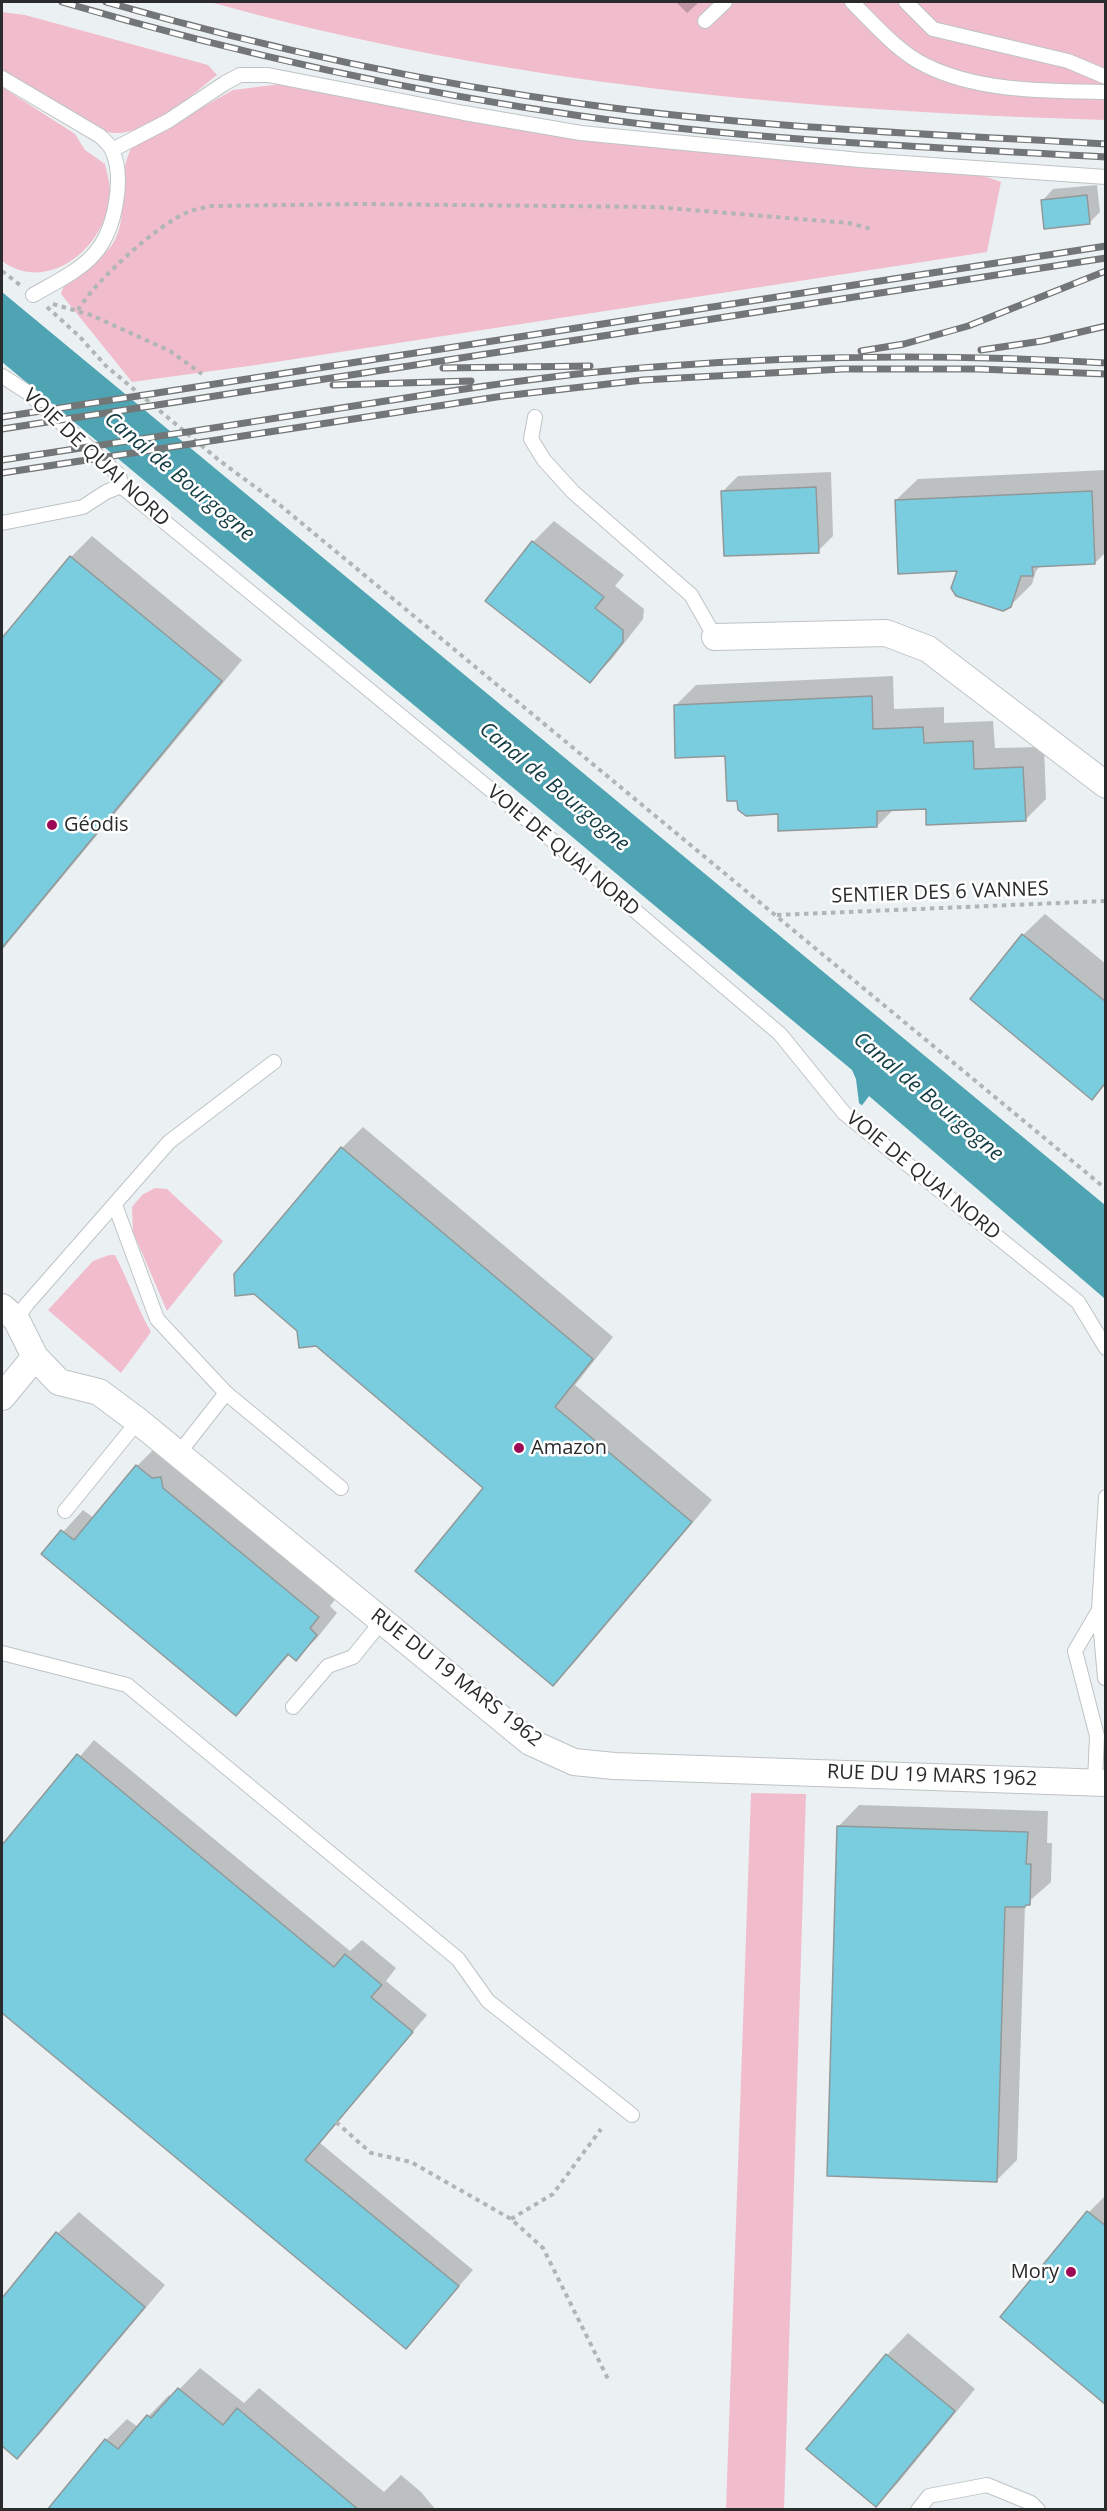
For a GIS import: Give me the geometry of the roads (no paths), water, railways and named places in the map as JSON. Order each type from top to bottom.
[{"type":"street","points":[[714,638],[886,633],[928,649],[1106,785]]},
{"type":"street","name":"RUE DU 19 MARS 1962","points":[[9,1313],[35,1357],[59,1382],[99,1392],[179,1453],[531,1743],[574,1762],[626,1767],[1100,1782]]},
{"type":"street","points":[[2,1397],[35,1357]]},
{"type":"lane","points":[[705,21],[724,2]]},
{"type":"lane","points":[[852,2],[880,31],[924,65],[959,78],[1027,90],[1106,92]]},
{"type":"lane","points":[[906,2],[933,29],[1068,61],[1106,76]]},
{"type":"lane","points":[[112,150],[168,121],[240,75],[268,75],[581,133],[849,159],[1106,177]]},
{"type":"lane","points":[[2,78],[100,136],[112,150],[116,171],[117,200],[109,228],[95,253],[71,273],[33,295]]},
{"type":"lane","name":"VOIE DE QUAI NORD","points":[[2,376],[27,392],[119,475],[121,486],[544,833],[780,1034],[844,1113],[1078,1302],[1106,1348]]},
{"type":"lane","points":[[535,417],[531,439],[544,460],[573,492],[691,595],[714,638]]},
{"type":"lane","points":[[2,523],[83,507],[106,492],[121,486]]},
{"type":"lane","points":[[9,1313],[115,1205],[169,1142],[274,1062]]},
{"type":"lane","points":[[115,1205],[157,1319],[226,1393],[340,1488]]},
{"type":"lane","points":[[179,1453],[226,1393]]},
{"type":"lane","points":[[65,1512],[138,1421]]},
{"type":"lane","points":[[1105,1678],[1099,1610],[1106,1497]]},
{"type":"lane","points":[[1099,1610],[1075,1651],[1098,1736],[1100,1782]]},
{"type":"lane","points":[[293,1707],[328,1666],[353,1657],[382,1621]]},
{"type":"lane","points":[[2,1653],[127,1685],[458,1959],[488,2001],[632,2115]]},
{"type":"lane","points":[[918,2510],[929,2496],[987,2485],[1031,2504],[1038,2510]]},
{"type":"water","name":"Canal de Bourgogne","points":[[2,292],[1105,1205],[1105,1314],[1076,1285],[859,1103],[856,1079],[852,1070],[2,362]]},
{"type":"railway","points":[[62,2],[190,37],[319,68],[450,95],[581,116],[711,132],[1106,157]]},
{"type":"railway","points":[[106,2],[224,34],[342,62],[462,85],[583,104],[778,125],[1106,144]]},
{"type":"railway","points":[[2,417],[1106,246]]},
{"type":"railway","points":[[2,429],[1106,258]]},
{"type":"railway","points":[[861,351],[904,344],[968,326],[1106,271]]},
{"type":"railway","points":[[981,350],[1042,341],[1106,326]]},
{"type":"railway","points":[[2,460],[470,388],[617,370],[767,360],[880,357],[993,358],[1106,363]]},
{"type":"railway","points":[[443,368],[590,366]]},
{"type":"railway","points":[[2,473],[503,396],[643,380],[843,369],[978,369],[1106,374]]},
{"type":"railway","points":[[333,385],[471,381]]},
{"type":"place","name":"Géodis","points":[[52,825]]},
{"type":"place","name":"Amazon","points":[[519,1448]]},
{"type":"place","name":"Mory","points":[[1071,2272]]}]
